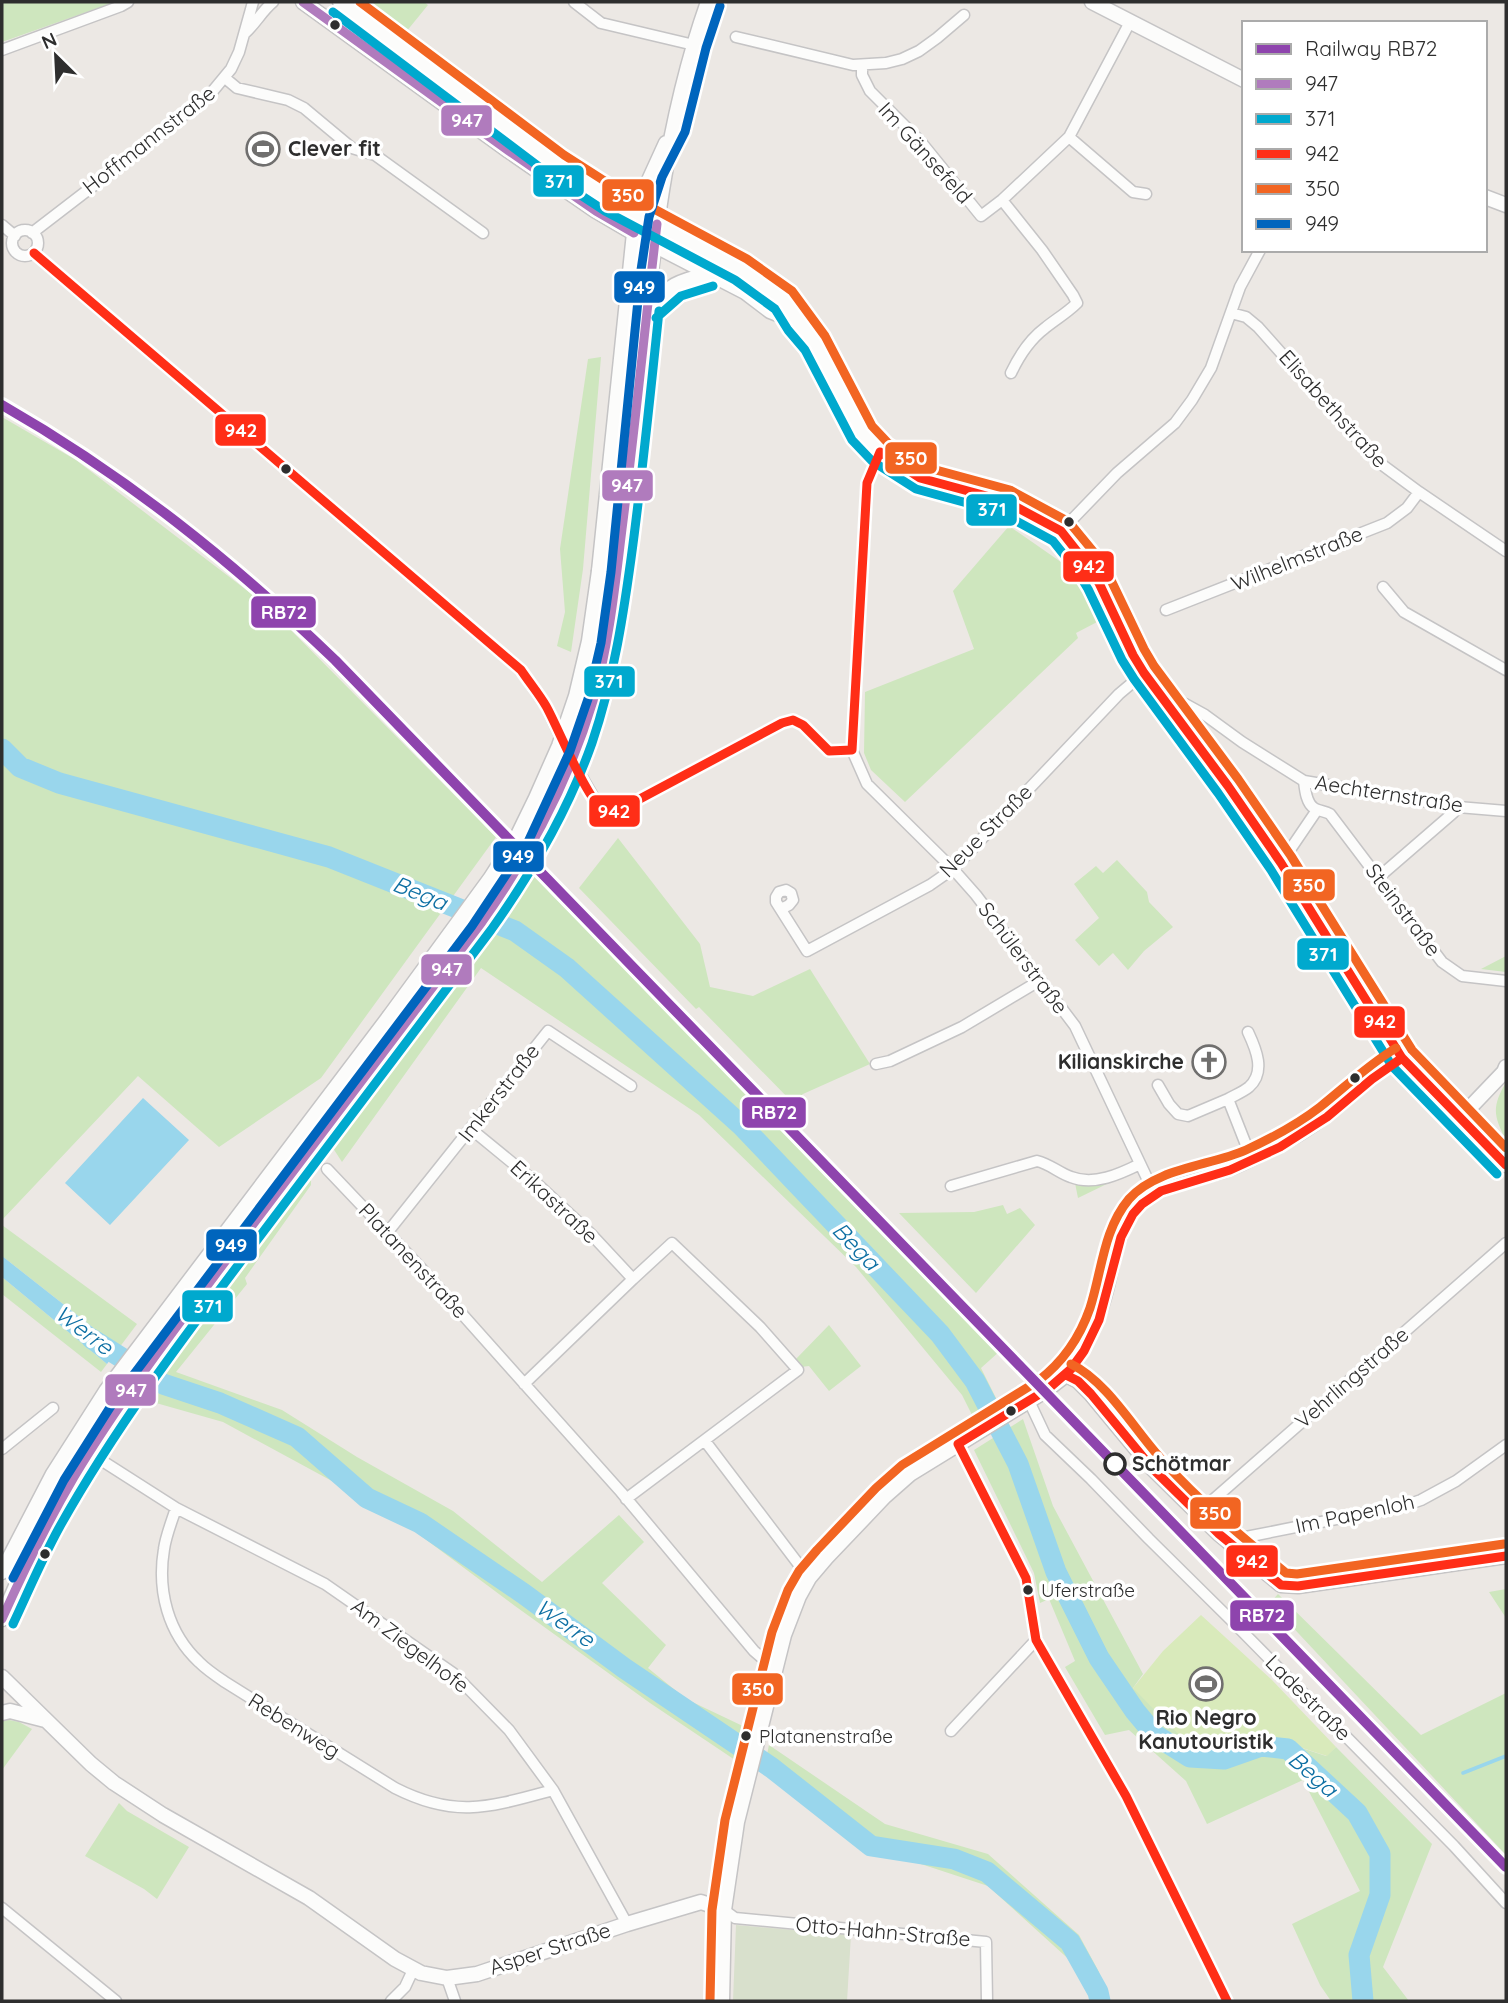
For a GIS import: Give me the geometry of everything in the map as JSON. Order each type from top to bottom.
[{"type":"main road","points":[[303,2],[596,211],[654,245],[746,292],[769,311],[798,322]]},
{"type":"main road","points":[[340,2],[557,165],[611,200],[741,270],[783,300],[816,344],[862,433],[880,452],[920,478],[1005,501],[1061,531],[1099,583],[1144,673],[1281,863],[1402,1058],[1506,1165]]},
{"type":"main road","points":[[2,1619],[36,1546],[71,1483],[123,1401],[503,891],[550,811],[571,763],[601,669],[617,573],[657,224],[674,128],[694,45],[708,2]]},
{"type":"main road","points":[[1092,2],[1242,79]]},
{"type":"main road","points":[[2,1572],[53,1474],[106,1391],[490,879],[517,837],[536,799],[559,746],[576,696],[589,641],[599,571],[637,214],[651,172],[674,128]]},
{"type":"main road","points":[[1487,198],[1506,205]]},
{"type":"main road","points":[[647,310],[672,286],[710,274]]},
{"type":"main road","points":[[1460,1118],[1506,1067]]},
{"type":"main road","points":[[722,2001],[724,1910],[737,1822],[784,1634],[799,1596],[809,1578],[850,1531],[910,1474],[1029,1401],[1066,1374],[1091,1394],[1153,1469],[1219,1534],[1281,1585],[1298,1586],[1506,1556]]},
{"type":"main road","points":[[2,1677],[114,1783],[163,1815],[309,1898],[413,1970]]},
{"type":"main road","points":[[2,1713],[10,1712],[46,1720]]},
{"type":"main road","name":"Asper Straße","points":[[413,1970],[447,1978],[477,1974],[702,1902],[724,1910]]},
{"type":"street","points":[[2,50],[128,2]]},
{"type":"street","name":"Hoffmannstraße","points":[[32,233],[162,134],[212,92],[225,78],[239,52],[253,2]]},
{"type":"street","name":"Hoffmannstraße","points":[[245,33],[273,2]]},
{"type":"street","points":[[574,2],[601,23],[694,45]]},
{"type":"street","points":[[736,37],[853,65],[886,63],[911,55],[964,15]]},
{"type":"street","name":"Im Gänsefeld","points":[[862,65],[862,75],[870,91],[921,142],[981,216],[1002,200],[1069,137],[1130,22]]},
{"type":"street","points":[[225,78],[237,88],[288,100],[304,108],[352,148],[375,155],[484,233]]},
{"type":"street","points":[[1069,137],[1133,192],[1146,194]]},
{"type":"street","name":"Im Gänsefeld","points":[[1002,200],[1042,250],[1077,303],[1042,329],[1019,354],[1011,373]]},
{"type":"street","points":[[2,225],[15,236]]},
{"type":"street","points":[[23,231],[32,233],[38,242],[34,253],[26,256],[17,254],[12,246],[15,236],[23,231]]},
{"type":"street","points":[[1061,531],[1117,473],[1175,423],[1192,400],[1211,368],[1240,287],[1259,252]]},
{"type":"street","points":[[34,253],[521,670],[546,706],[558,734],[603,810],[611,812],[660,789],[782,723],[793,720],[803,725],[829,751],[852,750]]},
{"type":"street","name":"Elisabethstraße","points":[[1231,313],[1246,317],[1258,327],[1377,461],[1506,551]]},
{"type":"street","name":"Schülerstraße","points":[[880,452],[867,483],[852,750],[867,784],[976,895],[1075,1026],[1154,1194]]},
{"type":"street","name":"Wilhelmstraße","points":[[1166,610],[1387,523],[1407,508],[1419,492]]},
{"type":"street","points":[[1382,587],[1404,612],[1506,670]]},
{"type":"street","name":"Neue Straße","points":[[781,909],[807,951],[930,886],[953,869],[1109,704],[1144,673]]},
{"type":"street","name":"Aechternstraße","points":[[1169,708],[1175,703],[1185,704],[1304,781],[1458,807],[1506,811]]},
{"type":"street","name":"Steinstraße","points":[[1304,781],[1311,806],[1330,814],[1443,962],[1462,976],[1506,981]]},
{"type":"street","points":[[1379,877],[1458,807]]},
{"type":"street","points":[[1281,863],[1317,810]]},
{"type":"street","points":[[876,1064],[890,1061],[942,1037],[1040,981]]},
{"type":"street","name":"Imkerstraße","points":[[387,1233],[548,1031],[631,1086]]},
{"type":"street","points":[[1158,1085],[1178,1114],[1188,1116],[1228,1099],[1248,1087],[1256,1078],[1259,1063],[1248,1032]]},
{"type":"street","points":[[1066,1374],[1086,1345],[1098,1320],[1105,1302],[1115,1254],[1124,1230],[1140,1205],[1154,1194],[1183,1182],[1228,1171],[1303,1135],[1381,1070],[1402,1058]]},
{"type":"street","points":[[1228,1099],[1252,1160]]},
{"type":"street","name":"Erikastraße","points":[[471,1129],[532,1179],[591,1234],[633,1279]]},
{"type":"street","points":[[951,1186],[1037,1161],[1082,1180],[1118,1175],[1140,1164]]},
{"type":"street","name":"Platanenstraße","points":[[327,1169],[421,1268],[626,1499],[754,1651],[775,1670]]},
{"type":"street","points":[[524,1384],[672,1242],[760,1327],[797,1370],[626,1499]]},
{"type":"street","name":"Vehrlingstraße","points":[[1198,1513],[1506,1243]]},
{"type":"street","name":"Ladestraße","points":[[1029,1401],[1045,1435],[1268,1657],[1454,1846],[1506,1903]]},
{"type":"street","points":[[2,1450],[53,1408]]},
{"type":"street","points":[[705,1441],[809,1578]]},
{"type":"street","points":[[958,1444],[1026,1578],[1036,1640],[1126,1796],[1227,2001]]},
{"type":"street","name":"Im Papenloh","points":[[1235,1546],[1246,1537],[1392,1509],[1421,1500],[1456,1481],[1506,1446]]},
{"type":"street","name":"Am Ziegelhofe","points":[[104,1462],[176,1507],[325,1584],[453,1673],[509,1730],[552,1790],[627,1924]]},
{"type":"street","name":"Rebenweg","points":[[176,1507],[164,1548],[162,1576],[166,1610],[177,1637],[198,1662],[225,1682],[418,1800],[464,1808],[499,1804],[552,1790]]},
{"type":"street","points":[[951,1731],[1036,1640]]},
{"type":"street","points":[[2,1908],[116,2001]]},
{"type":"street","name":"Otto-Hahn-Straße","points":[[724,1910],[735,1919],[986,1942],[987,2001]]},
{"type":"street","points":[[391,2001],[405,1987],[413,1970]]},
{"type":"street","points":[[447,1978],[455,2001]]},
{"type":"green space","points":[[2,2],[115,2],[2,42]]},
{"type":"green space","points":[[361,2],[424,2],[428,5],[406,32]]},
{"type":"green space","points":[[601,357],[583,569],[571,652],[557,646],[565,612],[560,549],[588,359]]},
{"type":"green space","points":[[2,417],[76,460],[265,604],[496,837],[321,1078],[219,1147],[138,1076],[2,1220]]},
{"type":"green space","points":[[1009,526],[1071,569],[1099,621],[1076,633],[1078,638],[905,802],[871,770],[864,753],[865,692],[974,649],[953,591]]},
{"type":"green space","points":[[618,838],[700,944],[710,987],[753,996],[810,969],[870,1064],[803,1094],[792,1102],[699,1007],[696,1009],[579,888]]},
{"type":"green space","points":[[1117,860],[1147,892],[1149,902],[1173,927],[1144,951],[1128,970],[1113,953],[1099,966],[1075,940],[1099,918],[1074,884],[1096,866],[1103,873]]},
{"type":"green space","points":[[528,870],[1000,1351],[981,1368],[999,1404],[974,1419],[962,1395],[856,1267],[699,1115],[481,968],[342,1162],[329,1142],[481,939]]},
{"type":"green space","points":[[1506,956],[1506,972],[1481,969]]},
{"type":"green space","points":[[1506,1082],[1506,1140],[1497,1117],[1496,1105]]},
{"type":"green space","points":[[311,1168],[311,1185],[245,1278],[247,1284],[176,1372],[282,1410],[357,1457],[453,1511],[542,1582],[619,1515],[644,1542],[602,1583],[666,1645],[648,1668],[686,1699],[747,1728],[738,1762],[650,1703],[389,1512],[223,1422],[149,1401],[140,1395]]},
{"type":"green space","points":[[1115,1180],[1078,1198],[1075,1183]]},
{"type":"green space","points":[[1003,1205],[1007,1214],[1020,1208],[1035,1225],[976,1293],[899,1213],[974,1212]]},
{"type":"green space","points":[[2,1225],[137,1324],[119,1348],[2,1256]]},
{"type":"green space","points":[[2,1277],[107,1364],[101,1372],[2,1294]]},
{"type":"green space","points":[[829,1325],[861,1366],[829,1391],[809,1366],[801,1367],[795,1360]]},
{"type":"green space","points":[[1023,1419],[1053,1506],[1143,1674],[1133,1688],[1223,1748],[1265,1736],[1326,1756],[1336,1747],[1432,1844],[1383,1967],[1409,2001],[1331,2001],[1320,1985],[1292,1924],[1360,1891],[1303,1780],[1207,1824],[1186,1781],[1129,1730],[1105,1735],[1065,1667],[1075,1661],[1049,1599],[1040,1603],[1034,1573],[974,1450]]},
{"type":"green space","points":[[1506,1589],[1506,1618],[1489,1592]]},
{"type":"green space","points":[[1278,1594],[1421,1735],[1506,1693],[1506,1855],[1270,1603]]},
{"type":"green space","name":"Rio Negro Kanutouristik","points":[[1201,1615],[1272,1680],[1336,1747],[1327,1756],[1265,1736],[1223,1748],[1191,1747],[1133,1688],[1163,1651]]},
{"type":"green space","points":[[9,1720],[32,1729],[2,1770],[2,1721]]},
{"type":"green space","points":[[769,1745],[885,1824],[988,1854],[1079,1935],[1099,1972],[1106,2001],[1090,2001],[1074,1964],[988,1886],[869,1847],[763,1773]]},
{"type":"green space","points":[[119,1803],[127,1811],[189,1847],[157,1899],[85,1856]]},
{"type":"green space","points":[[736,1925],[851,1935],[847,2001],[733,2001]]},
{"type":"water","points":[[143,1098],[189,1140],[110,1225],[65,1183]]},
{"type":"water","points":[[2,1256],[119,1348],[107,1364],[2,1277]]},
{"type":"waterway","name":"Bega","points":[[2,749],[20,767],[59,783],[329,857],[515,931],[567,968],[742,1126],[940,1334],[975,1381],[1018,1464],[1056,1572],[1099,1658],[1155,1735],[1190,1757],[1224,1759],[1261,1746],[1288,1749],[1357,1813],[1380,1854],[1380,1895],[1359,1955],[1363,2001]]},
{"type":"waterway","name":"Werre","points":[[92,1339],[163,1384],[220,1403],[297,1437],[367,1498],[420,1523],[524,1594],[624,1668],[772,1768],[871,1846],[954,1859],[987,1872],[1070,1942],[1098,1992],[1100,2001]]},
{"type":"waterway","points":[[1463,1773],[1506,1756]]},
{"type":"rail line","name":"RB72","points":[[2,405],[92,461],[176,522],[257,588],[335,660],[1506,1867]]},
{"type":"transit line","name":"947","points":[[303,2],[509,151],[596,211],[634,233]]},
{"type":"transit line","name":"350","points":[[360,2],[564,155],[617,189],[747,259],[792,291],[825,336],[872,426],[888,443],[925,467],[1010,490],[1069,522],[1097,556],[1109,576],[1154,666],[1291,856],[1412,1050],[1506,1148]]},
{"type":"transit line","name":"949","points":[[13,1578],[64,1480],[116,1398],[472,926],[528,842],[570,751],[588,699],[601,643],[649,217],[662,177],[685,132],[706,48],[720,6]]},
{"type":"transit line","name":"371","points":[[333,12],[550,175],[605,211],[735,280],[775,309],[805,350],[852,440],[872,461],[916,489],[1000,512],[1053,541],[1088,589],[1134,679],[1271,870],[1392,1066],[1497,1174]]},
{"type":"transit line","name":"947","points":[[2,1619],[54,1512],[113,1416],[198,1297],[482,922],[517,870],[547,816],[583,731],[599,680],[607,637],[627,491],[657,224]]},
{"type":"transit line","name":"942","points":[[34,253],[521,670],[546,706],[590,794],[605,811],[621,809],[782,723],[793,720],[803,725],[829,751],[852,750]]},
{"type":"transit line","name":"371","points":[[656,318],[681,296],[713,286]]},
{"type":"transit line","name":"371","points":[[13,1624],[59,1528],[126,1420],[200,1316],[491,930],[535,863],[561,816],[592,743],[617,645],[637,515],[659,311]]},
{"type":"transit line","name":"942","points":[[880,452],[920,478],[1005,501],[1061,531],[1099,583],[1144,673],[1281,863],[1402,1058],[1506,1165]]},
{"type":"transit line","name":"942","points":[[852,750],[867,483],[880,452]]},
{"type":"transit line","name":"350","points":[[710,2001],[712,1910],[725,1820],[772,1632],[788,1590],[799,1571],[876,1488],[902,1465],[1038,1381],[1055,1366],[1076,1339],[1086,1319],[1108,1237],[1120,1211],[1140,1189],[1168,1174],[1232,1155],[1275,1136],[1312,1113],[1396,1048]]},
{"type":"transit line","name":"942","points":[[958,1444],[1048,1389],[1071,1369],[1084,1351],[1099,1320],[1121,1237],[1133,1214],[1142,1204],[1161,1191],[1230,1170],[1280,1147],[1327,1117],[1402,1058]]},
{"type":"transit line","name":"350","points":[[1071,1364],[1109,1395],[1192,1491],[1286,1573],[1297,1574],[1504,1544]]},
{"type":"transit line","name":"942","points":[[1066,1375],[1078,1381],[1091,1394],[1153,1469],[1219,1534],[1281,1585],[1298,1586],[1506,1556]]},
{"type":"transit line","name":"942","points":[[958,1444],[1026,1578],[1036,1640],[1126,1796],[1227,2001]]},
{"type":"place","name":"Clever fit","points":[[263,149]]},
{"type":"place","name":"Kilianskirche","points":[[1209,1062]]},
{"type":"place","name":"Schötmar","points":[[1115,1464]]},
{"type":"place","name":"Uferstraße","points":[[1028,1590]]},
{"type":"place","name":"Rio Negro Kanutouristik","points":[[1206,1684]]},
{"type":"place","name":"Platanenstraße","points":[[746,1736]]}]
